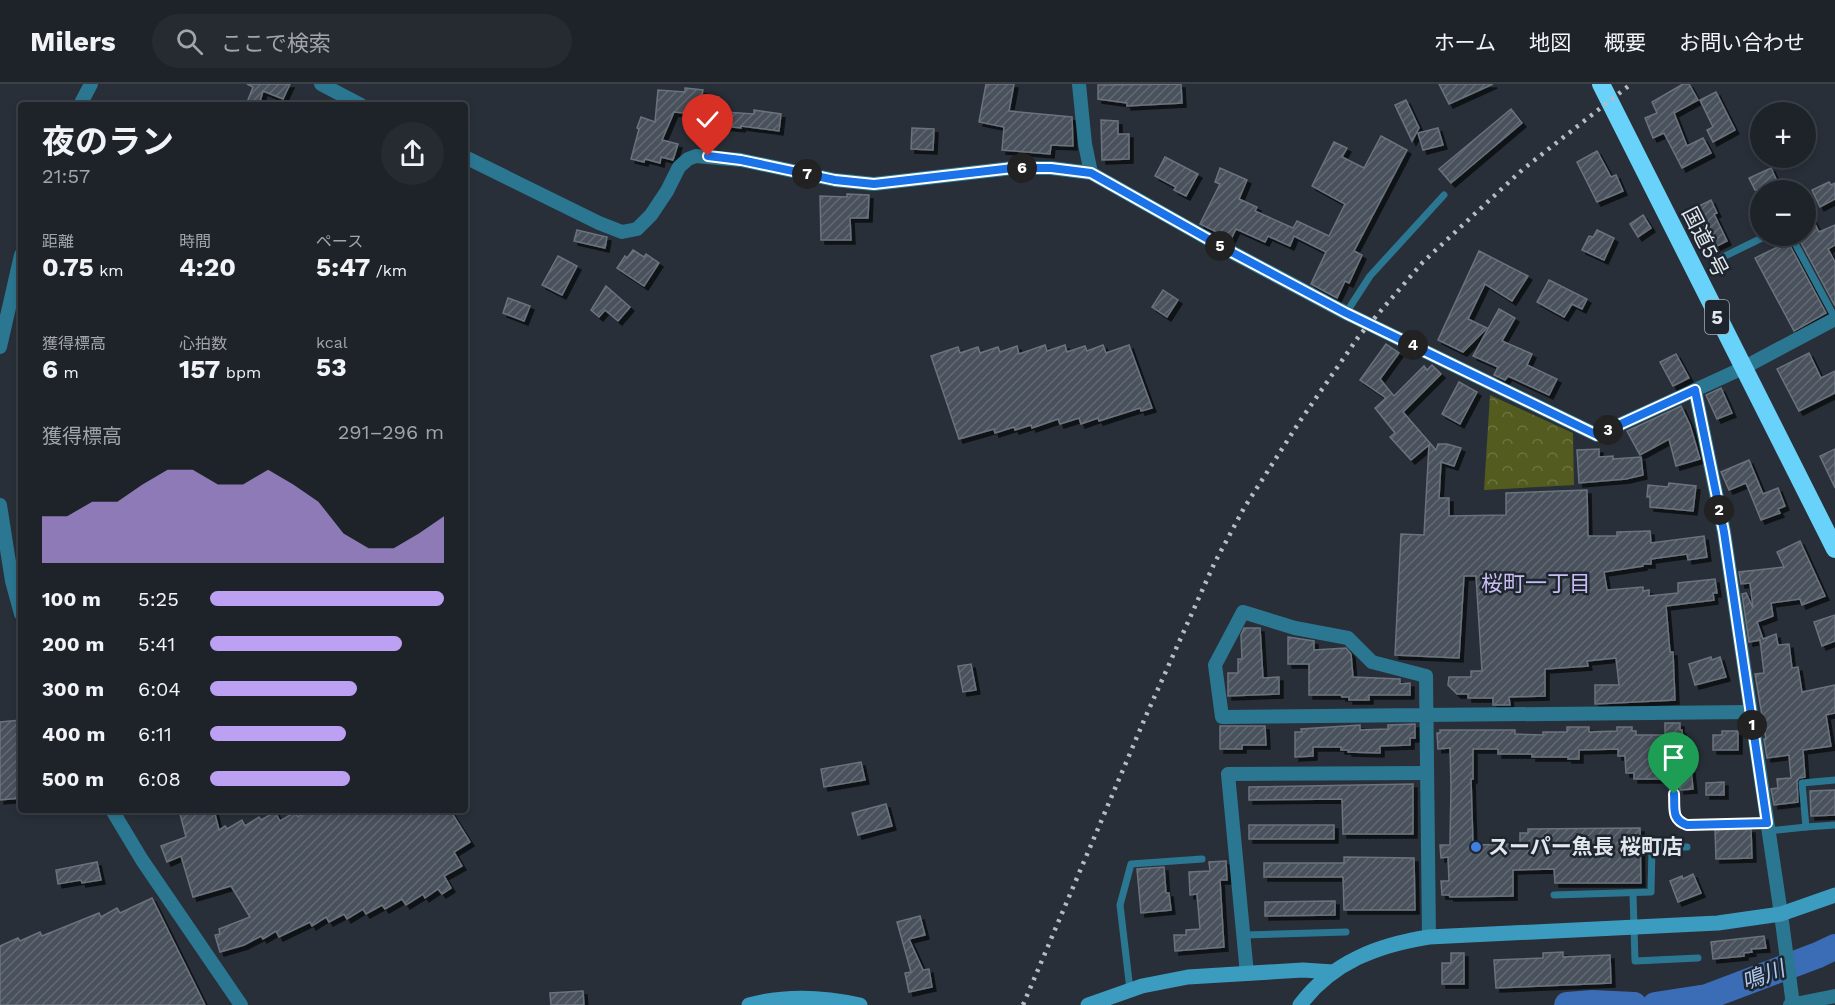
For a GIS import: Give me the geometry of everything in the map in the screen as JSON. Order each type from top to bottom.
[{"type":"highway","name":"国道5号","points":[[1601,84],[1835,549]]},
{"type":"street","points":[[82,102],[91,84]]},
{"type":"street","points":[[321,84],[355,102]]},
{"type":"street","points":[[1079,84],[1085,144],[1091,173]]},
{"type":"street","points":[[468,158],[606,227],[622,232],[637,229],[651,215],[679,167],[688,159],[696,156],[741,160],[835,180],[874,184],[1013,168],[1051,168],[1091,173],[1346,313],[1597,435],[1743,368],[1835,319]]},
{"type":"street","points":[[0,347],[18,268]]},
{"type":"street","points":[[1695,390],[1724,532],[1781,914],[1792,1005],[1835,996]]},
{"type":"street","points":[[0,505],[12,581],[18,603]]},
{"type":"street","points":[[1429,937],[1426,715],[1426,676],[1372,662],[1348,638],[1295,628],[1243,612],[1215,665],[1222,717],[1426,715],[1750,712]]},
{"type":"street","points":[[1247,974],[1228,774],[1427,773]]},
{"type":"street","points":[[114,813],[142,860],[241,1005]]},
{"type":"street","points":[[1303,1001],[1333,972],[1370,951],[1398,942],[1429,937],[1718,923],[1781,914],[1835,895]]},
{"type":"street","points":[[1088,1005],[1130,990],[1188,977],[1303,970],[1333,972]]},
{"type":"street","points":[[751,1005],[789,999],[830,999],[860,1005]]},
{"type":"lane","points":[[1346,313],[1370,276],[1444,195]]},
{"type":"lane","points":[[1721,258],[1750,244]]},
{"type":"lane","points":[[1796,246],[1835,319]]},
{"type":"lane","points":[[1806,827],[1802,783],[1835,780]]},
{"type":"lane","points":[[1674,794],[1675,817],[1678,822],[1687,825],[1768,827],[1835,825]]},
{"type":"lane","points":[[1554,895],[1651,892],[1652,848],[1687,847]]},
{"type":"lane","points":[[1130,990],[1120,905],[1131,864],[1202,859]]},
{"type":"lane","points":[[1633,894],[1635,961],[1698,958]]},
{"type":"lane","points":[[1243,935],[1346,932]]},
{"type":"green space","points":[[1490,395],[1573,433],[1574,485],[1484,490]]},
{"type":"building","points":[[247,84],[290,84],[283,99],[263,91],[260,102],[247,102],[253,87]]},
{"type":"building","points":[[986,84],[1014,84],[1009,111],[1072,117],[1073,146],[1051,145],[1050,154],[1002,150],[1004,127],[979,122]]},
{"type":"building","points":[[1181,84],[1182,103],[1127,106],[1127,103],[1098,99],[1098,85]]},
{"type":"building","points":[[1439,84],[1493,84],[1449,104]]},
{"type":"building","points":[[1683,84],[1689,84],[1698,100],[1674,113],[1687,146],[1703,138],[1711,153],[1682,168],[1664,133],[1653,138],[1645,118],[1657,113],[1652,102]]},
{"type":"building","points":[[685,88],[703,90],[702,95],[719,97],[717,116],[674,112],[662,140],[678,144],[673,160],[661,157],[660,163],[645,159],[644,162],[631,159],[641,117],[655,122],[658,90],[685,92]]},
{"type":"building","points":[[1716,92],[1735,130],[1713,142],[1707,130],[1713,127],[1700,100]]},
{"type":"building","points":[[1406,100],[1419,128],[1412,141],[1395,105]]},
{"type":"building","points":[[1511,109],[1522,123],[1451,183],[1439,169]]},
{"type":"building","points":[[754,110],[781,114],[779,131],[724,126],[725,112],[754,114]]},
{"type":"building","points":[[1101,120],[1118,121],[1118,134],[1129,134],[1129,159],[1102,160]]},
{"type":"building","points":[[912,128],[934,129],[933,150],[911,149]]},
{"type":"building","points":[[1438,128],[1443,145],[1423,150],[1418,133]]},
{"type":"building","points":[[1381,136],[1407,150],[1354,251],[1362,255],[1349,283],[1345,281],[1337,298],[1311,284],[1326,252],[1294,236],[1290,246],[1268,236],[1265,242],[1236,229],[1231,239],[1200,224],[1220,184],[1215,182],[1220,168],[1247,180],[1239,199],[1257,207],[1255,211],[1293,228],[1297,221],[1329,236],[1345,204],[1312,186],[1334,142],[1347,148],[1342,157],[1364,168]]},
{"type":"building","points":[[1597,151],[1611,177],[1616,175],[1623,191],[1597,202],[1577,162]]},
{"type":"building","points":[[1165,157],[1198,174],[1186,196],[1174,190],[1176,187],[1155,176]]},
{"type":"building","points":[[1771,168],[1776,180],[1750,180],[1749,178]]},
{"type":"building","points":[[1829,182],[1831,185],[1835,183],[1835,199],[1820,207],[1816,198],[1816,188]]},
{"type":"building","points":[[847,194],[869,195],[868,218],[850,218],[851,240],[821,240],[820,196],[847,197]]},
{"type":"building","points":[[1711,200],[1717,213],[1714,214],[1727,241],[1715,247],[1701,221],[1695,224],[1689,211]]},
{"type":"building","points":[[1643,215],[1651,228],[1638,237],[1630,224]]},
{"type":"building","points":[[1835,225],[1835,245],[1828,249],[1835,262],[1835,306],[1803,246],[1816,246],[1816,226],[1819,232]]},
{"type":"building","points":[[577,230],[607,237],[605,248],[574,241]]},
{"type":"building","points":[[1597,230],[1614,238],[1604,260],[1582,250],[1589,236],[1593,237]]},
{"type":"building","points":[[1780,246],[1790,246],[1826,313],[1794,331],[1755,258]]},
{"type":"building","points":[[633,250],[644,257],[646,254],[659,263],[644,286],[617,268],[625,256],[627,258]]},
{"type":"building","points":[[1479,251],[1528,276],[1512,301],[1485,284],[1468,319],[1487,328],[1463,352],[1438,340]]},
{"type":"building","points":[[558,256],[577,266],[562,295],[542,285]]},
{"type":"building","points":[[1549,280],[1587,299],[1582,309],[1572,304],[1564,317],[1537,302]]},
{"type":"building","points":[[606,286],[630,307],[618,321],[605,310],[599,317],[591,310]]},
{"type":"building","points":[[1163,290],[1178,300],[1167,317],[1152,307]]},
{"type":"building","points":[[508,298],[530,306],[524,321],[503,313]]},
{"type":"building","points":[[1499,309],[1515,318],[1502,341],[1532,354],[1527,365],[1557,379],[1549,395],[1508,376],[1505,380],[1494,375],[1498,367],[1473,356]]},
{"type":"building","points":[[1386,344],[1399,353],[1380,379],[1394,396],[1424,366],[1427,370],[1432,365],[1441,374],[1403,412],[1436,450],[1438,444],[1461,448],[1454,466],[1441,462],[1439,498],[1449,498],[1449,516],[1506,515],[1506,493],[1587,490],[1588,536],[1617,536],[1617,532],[1650,531],[1651,543],[1704,536],[1707,557],[1688,560],[1687,554],[1651,559],[1651,564],[1604,572],[1607,590],[1643,587],[1643,591],[1649,590],[1649,596],[1678,593],[1678,583],[1715,579],[1717,593],[1713,593],[1714,600],[1666,606],[1670,652],[1673,652],[1675,700],[1595,704],[1595,685],[1619,685],[1616,658],[1587,661],[1588,666],[1545,669],[1545,696],[1509,697],[1510,705],[1493,705],[1493,698],[1468,698],[1468,694],[1457,694],[1448,685],[1449,677],[1471,677],[1471,671],[1482,671],[1476,576],[1464,576],[1459,658],[1395,655],[1401,534],[1424,535],[1429,445],[1411,460],[1390,437],[1395,433],[1375,408],[1386,398],[1360,380]]},
{"type":"building","points":[[1045,345],[1047,351],[1065,345],[1067,352],[1085,346],[1087,351],[1103,345],[1106,353],[1129,345],[1152,408],[1141,411],[1140,408],[1099,421],[1098,418],[1081,424],[1079,418],[1060,424],[1058,419],[1032,428],[1031,425],[1015,430],[1014,427],[995,433],[994,429],[959,439],[931,356],[958,347],[960,353],[978,347],[980,353],[998,347],[1000,352],[1017,346],[1019,354]]},
{"type":"building","points":[[1809,353],[1821,378],[1835,371],[1835,393],[1799,411],[1777,369]]},
{"type":"building","points":[[1676,354],[1689,378],[1673,386],[1660,362]]},
{"type":"building","points":[[1459,382],[1477,392],[1460,424],[1442,414]]},
{"type":"building","points":[[1721,388],[1732,413],[1717,419],[1706,395]]},
{"type":"building","points":[[1681,406],[1690,425],[1700,459],[1676,466],[1669,439],[1640,455],[1627,431]]},
{"type":"building","points":[[1599,449],[1599,457],[1613,456],[1613,459],[1641,457],[1643,475],[1626,479],[1579,483],[1577,450]]},
{"type":"building","points":[[1835,449],[1835,488],[1820,456]]},
{"type":"building","points":[[1749,460],[1763,494],[1778,488],[1785,506],[1778,509],[1780,513],[1761,520],[1746,483],[1729,490],[1721,472]]},
{"type":"building","points":[[1669,483],[1696,486],[1693,511],[1650,507],[1650,497],[1647,497],[1648,485],[1668,487]]},
{"type":"building","points":[[1800,541],[1825,596],[1802,605],[1800,599],[1771,603],[1773,616],[1757,622],[1763,639],[1776,634],[1778,645],[1789,644],[1792,668],[1798,667],[1802,692],[1835,685],[1835,713],[1826,715],[1831,746],[1803,750],[1805,777],[1797,781],[1798,802],[1774,805],[1771,789],[1778,788],[1777,779],[1791,778],[1789,755],[1767,758],[1755,674],[1764,673],[1760,640],[1749,642],[1742,594],[1746,593],[1753,608],[1750,583],[1741,584],[1739,572],[1784,567],[1777,552]]},
{"type":"building","points":[[1835,615],[1835,641],[1822,646],[1814,622]]},
{"type":"building","points":[[1244,628],[1260,628],[1263,678],[1279,677],[1279,694],[1228,696],[1228,673],[1238,673],[1238,659],[1242,659],[1241,635]]},
{"type":"building","points":[[1288,637],[1314,641],[1314,650],[1346,648],[1351,654],[1353,677],[1400,679],[1400,684],[1410,683],[1410,695],[1369,695],[1369,700],[1349,700],[1349,697],[1341,695],[1309,695],[1309,664],[1288,664]]},
{"type":"building","points":[[1711,657],[1712,660],[1720,657],[1726,677],[1695,685],[1689,664]]},
{"type":"building","points":[[971,664],[976,690],[963,692],[958,666]]},
{"type":"building","points":[[18,720],[18,798],[0,800],[0,722]]},
{"type":"building","points":[[1665,723],[1680,723],[1683,741],[1670,741],[1670,779],[1634,779],[1634,773],[1626,773],[1625,756],[1618,756],[1618,749],[1579,750],[1579,759],[1568,759],[1568,757],[1532,757],[1532,754],[1498,754],[1498,749],[1473,749],[1473,779],[1471,779],[1473,845],[1520,844],[1520,833],[1528,833],[1528,829],[1640,828],[1641,883],[1555,883],[1554,869],[1513,870],[1513,896],[1450,897],[1442,895],[1441,881],[1449,881],[1448,857],[1441,858],[1440,845],[1450,845],[1451,786],[1450,748],[1438,749],[1437,733],[1440,733],[1440,730],[1515,730],[1515,734],[1543,735],[1543,732],[1567,732],[1567,727],[1589,727],[1589,732],[1617,731],[1617,727],[1632,727],[1636,735],[1665,735]]},
{"type":"building","points":[[1415,724],[1415,738],[1410,738],[1410,745],[1380,746],[1380,753],[1348,752],[1348,750],[1341,750],[1341,747],[1313,747],[1313,756],[1295,757],[1295,732],[1302,732],[1301,729],[1360,725],[1360,730],[1388,729],[1388,725]]},
{"type":"building","points":[[1220,726],[1265,726],[1266,745],[1242,745],[1242,749],[1220,749]]},
{"type":"building","points":[[1722,731],[1738,731],[1738,750],[1713,750],[1713,735],[1722,735]]},
{"type":"building","points":[[861,762],[865,780],[824,787],[821,769]]},
{"type":"building","points":[[1691,769],[1693,789],[1680,790],[1679,770]]},
{"type":"building","points":[[1724,782],[1724,795],[1706,795],[1706,783]]},
{"type":"building","points":[[1413,784],[1413,834],[1343,834],[1342,799],[1249,800],[1249,787]]},
{"type":"building","points":[[1835,790],[1835,815],[1811,816],[1810,791]]},
{"type":"building","points":[[886,804],[892,826],[858,835],[852,813]]},
{"type":"building","points":[[180,813],[215,813],[219,830],[225,826],[227,829],[242,820],[245,826],[259,817],[261,820],[273,813],[280,821],[293,813],[298,817],[304,813],[452,813],[470,842],[454,852],[462,866],[444,876],[451,888],[442,894],[438,889],[425,898],[423,894],[406,905],[402,899],[385,909],[382,905],[366,914],[363,909],[347,919],[344,914],[329,922],[326,917],[312,926],[310,922],[279,937],[276,931],[263,939],[261,936],[244,945],[220,952],[215,935],[220,934],[219,929],[250,917],[231,886],[193,897],[181,856],[167,862],[161,846],[186,837]]},
{"type":"building","points":[[1249,825],[1334,825],[1334,839],[1249,839]]},
{"type":"building","points":[[1751,829],[1752,858],[1716,859],[1715,830]]},
{"type":"building","points":[[1344,857],[1414,858],[1415,910],[1344,910],[1343,877],[1264,877],[1264,863],[1344,863]]},
{"type":"building","points":[[1226,861],[1227,880],[1220,880],[1224,947],[1175,951],[1174,935],[1186,935],[1186,930],[1200,929],[1197,894],[1190,895],[1189,872],[1210,871],[1209,862]]},
{"type":"building","points":[[97,862],[101,880],[82,883],[81,880],[58,884],[56,870]]},
{"type":"building","points":[[1164,867],[1166,893],[1169,893],[1171,910],[1141,913],[1137,869]]},
{"type":"building","points":[[1693,874],[1701,893],[1678,902],[1670,881],[1682,876],[1683,879]]},
{"type":"building","points":[[152,898],[205,1005],[0,1005],[0,946],[18,938],[20,941],[40,932],[42,936],[99,913],[101,917],[117,908],[120,913]]},
{"type":"building","points":[[1335,901],[1335,915],[1265,916],[1265,902]]},
{"type":"building","points":[[920,916],[925,935],[909,939],[923,970],[929,969],[932,987],[909,992],[905,973],[911,972],[897,922]]},
{"type":"building","points":[[1764,936],[1766,948],[1751,949],[1752,952],[1744,953],[1744,956],[1713,959],[1711,942]]},
{"type":"building","points":[[1563,952],[1563,957],[1610,955],[1611,983],[1496,988],[1494,960],[1543,958],[1543,953]]},
{"type":"building","points":[[1451,953],[1464,953],[1464,984],[1442,984],[1442,963],[1451,963]]},
{"type":"building","points":[[583,991],[584,1005],[551,1005],[550,993]]},
{"type":"waterway","name":"鳴川","points":[[1655,1005],[1707,997],[1835,947]]},
{"type":"waterway","name":"鳴川","points":[[1567,1005],[1593,1003],[1634,1005]]},
{"type":"railway","points":[[1023,1005],[1145,718],[1214,564],[1244,508],[1300,421],[1359,336],[1423,262],[1522,170],[1631,84]]},
{"type":"place","name":"スーパー魚長 桜町店","points":[[1476,847]]},
{"type":"district","name":"桜町一丁目","points":[[1536,583]]},
{"type":"route","points":[[708,156],[741,160],[835,180],[874,184],[1013,168],[1070,169],[1091,173],[1346,313],[1597,435],[1695,390],[1724,532],[1767,823],[1687,825],[1678,822],[1675,817],[1674,794]]}]
